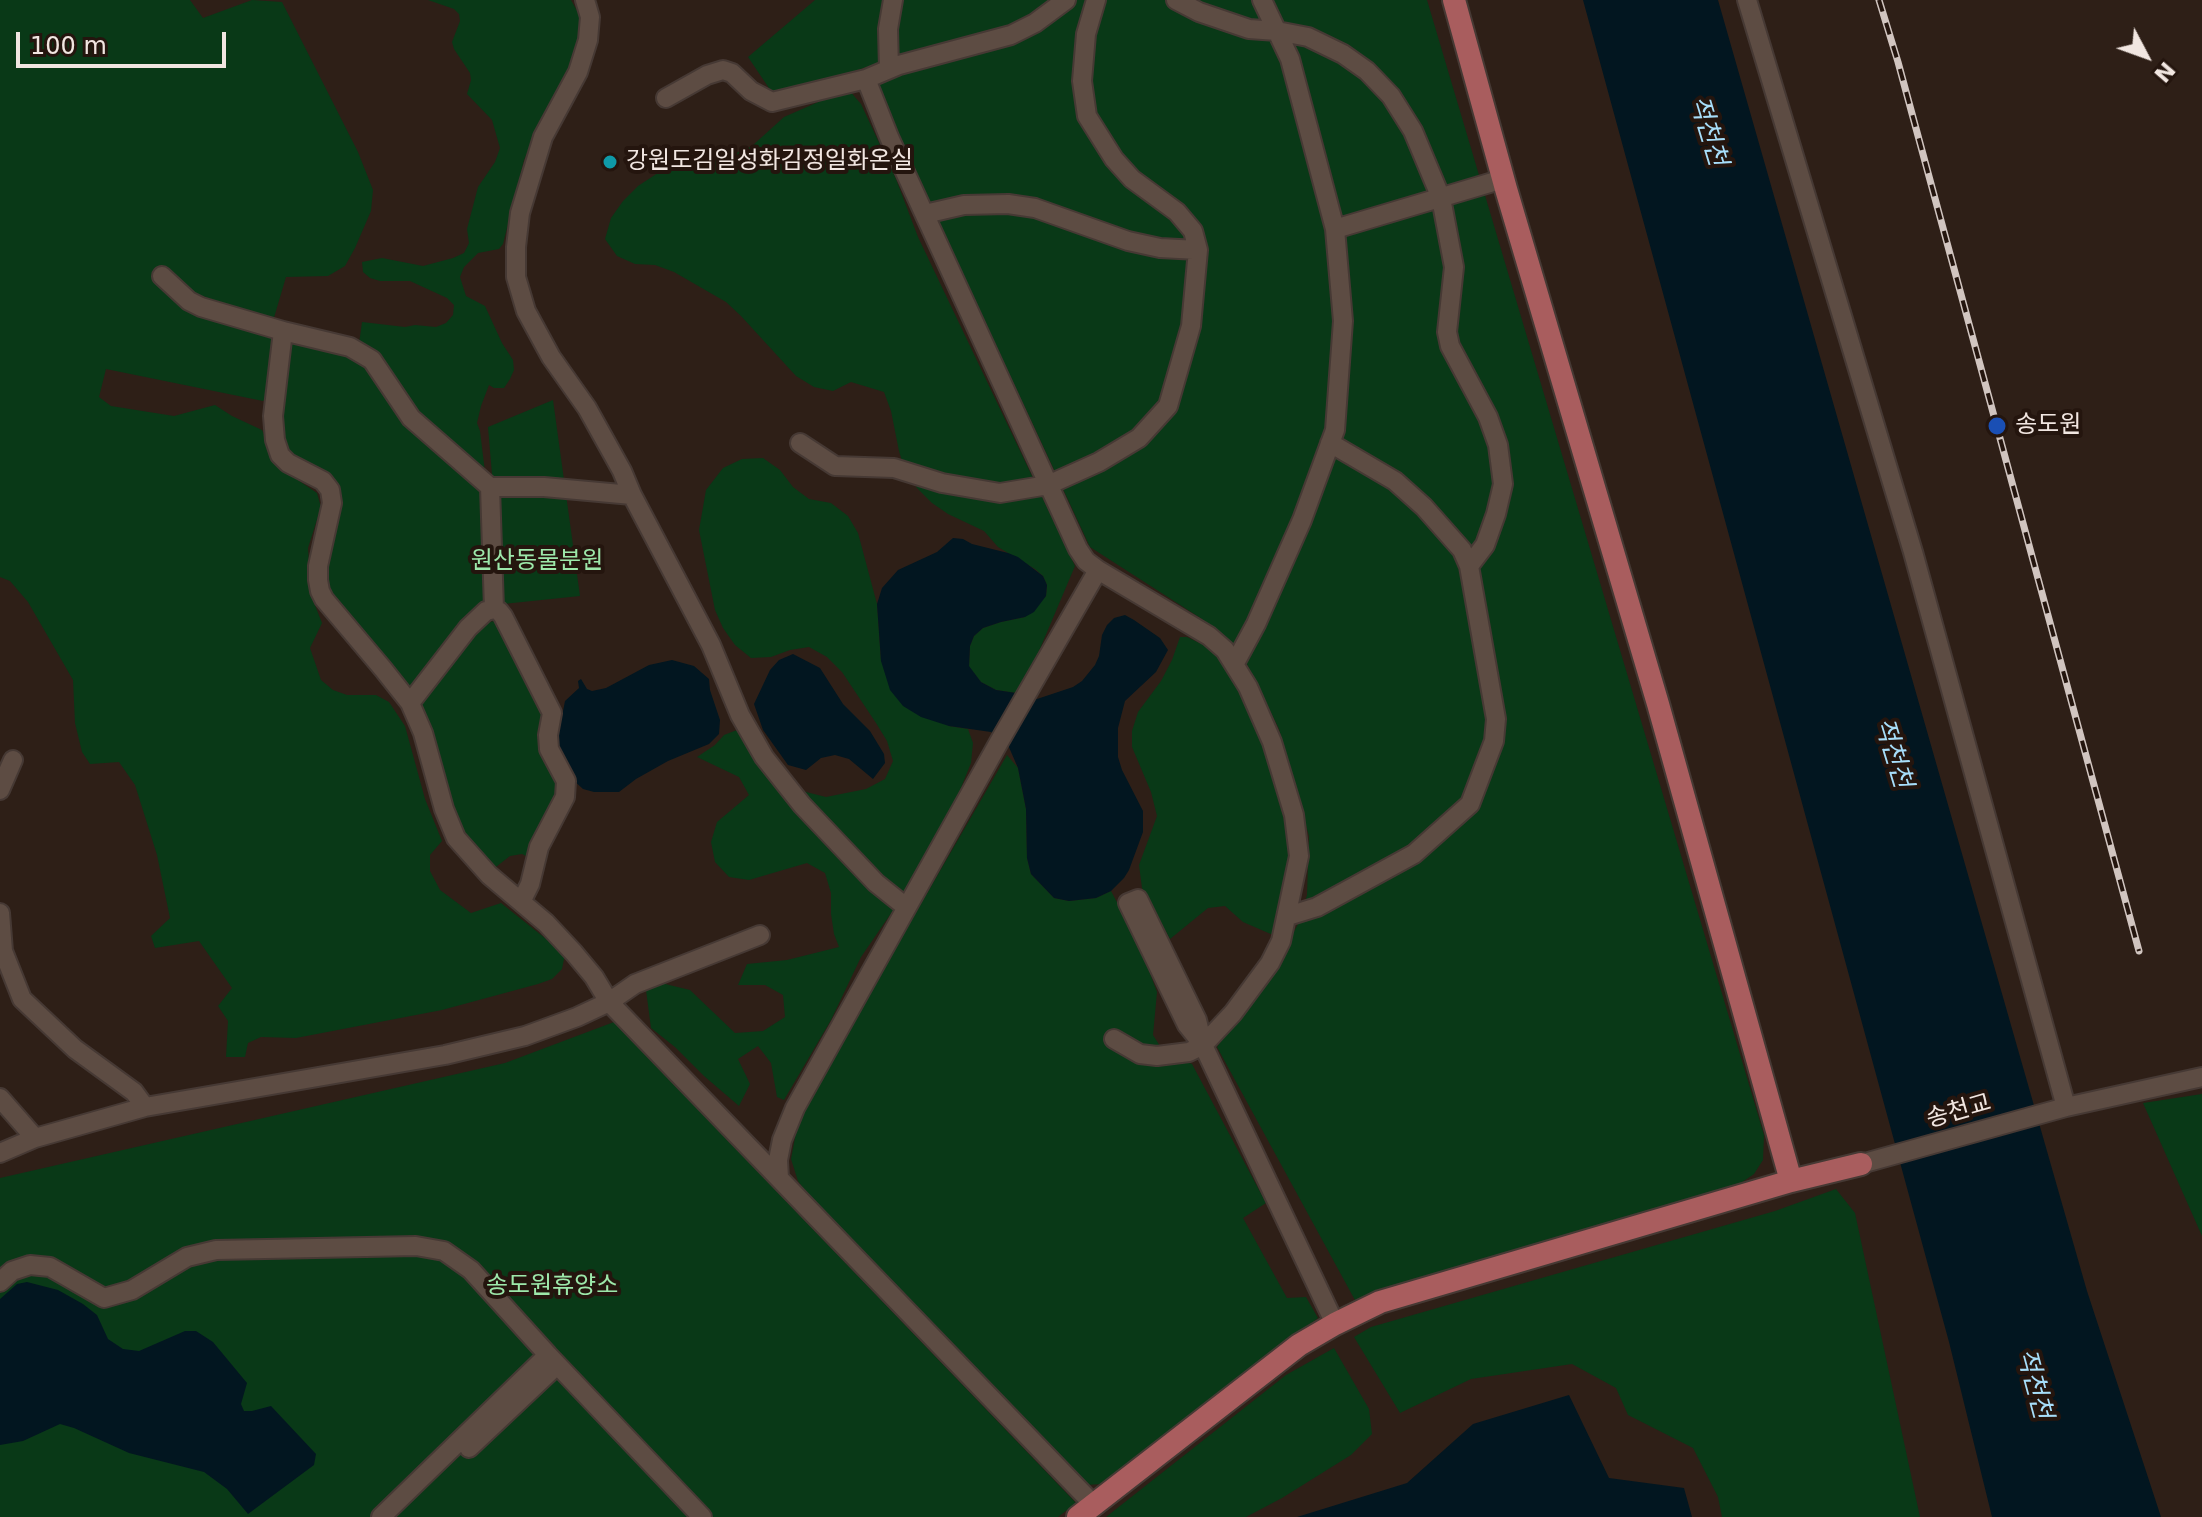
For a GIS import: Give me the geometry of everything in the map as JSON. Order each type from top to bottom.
[{"type":"main road","points":[[1454,0],[1503,179],[1658,704],[1791,1181]]},
{"type":"main road","points":[[1086,1511],[1299,1345],[1380,1302],[1791,1181],[1866,1162]]},
{"type":"street","points":[[585,0],[590,17],[588,40],[578,72],[543,137],[519,224],[516,277],[526,311],[551,357],[587,408],[622,471],[711,645],[740,715],[764,757],[802,805],[876,883],[906,907]]},
{"type":"street","points":[[889,69],[888,29],[893,0]]},
{"type":"street","points":[[666,98],[707,75],[723,70],[732,73],[751,91],[769,102],[866,79],[889,69],[1011,35],[1035,23],[1066,0]]},
{"type":"street","points":[[800,443],[835,466],[894,468],[942,483],[1000,493],[1048,485],[1099,462],[1139,438],[1168,406],[1191,326],[1198,250],[1193,231],[1177,212],[1132,179],[1114,159],[1087,116],[1082,81],[1086,34],[1096,0]]},
{"type":"street","points":[[1176,0],[1199,12],[1249,29],[1308,37],[1343,54],[1367,71],[1391,96],[1413,131],[1441,198],[1454,267],[1447,332],[1450,346],[1488,417],[1498,445],[1503,484],[1496,514],[1485,545],[1469,566]]},
{"type":"street","points":[[1235,663],[1256,624],[1302,520],[1335,430],[1343,321],[1335,229],[1290,59],[1262,0]]},
{"type":"street","points":[[1747,0],[1913,552],[2062,1108]]},
{"type":"street","points":[[866,79],[889,137],[1078,549],[1086,561],[1098,570],[1209,636],[1225,650],[1248,687],[1272,742],[1294,815],[1299,856],[1281,941],[1270,963],[1233,1013],[1203,1045],[1189,1052],[1157,1056],[1140,1054],[1114,1039]]},
{"type":"street","points":[[1335,229],[1503,179]]},
{"type":"street","points":[[925,214],[964,205],[1008,204],[1035,208],[1128,241],[1160,248],[1198,250]]},
{"type":"street","points":[[162,276],[189,301],[201,307],[360,352],[372,360],[411,418],[490,487],[544,487],[632,495]]},
{"type":"street","points":[[283,331],[273,416],[275,440],[280,455],[288,463],[323,481],[330,490],[332,503],[318,566],[320,591],[410,703],[423,733],[444,809],[456,838],[489,875],[546,923],[594,977],[609,1002],[779,1178],[1086,1511]]},
{"type":"street","points":[[1288,916],[1317,907],[1414,854],[1470,804],[1494,741],[1496,719],[1469,566],[1462,550],[1424,507],[1395,481],[1330,443]]},
{"type":"street","points":[[490,487],[494,609]]},
{"type":"street","points":[[779,1178],[778,1160],[782,1140],[795,1108],[1098,570]]},
{"type":"street","points":[[410,703],[468,628],[486,611],[499,611],[552,713],[549,749],[566,781],[565,797],[539,847],[530,884],[521,902]]},
{"type":"street","points":[[0,790],[13,760]]},
{"type":"street","points":[[1203,1045],[1187,1025],[1128,903],[1138,899],[1197,1020],[1203,1045],[1335,1324]]},
{"type":"street","points":[[0,913],[3,951],[22,999]]},
{"type":"street","points":[[0,1153],[35,1138],[145,1107],[445,1055],[525,1036],[609,1002],[635,984],[760,935]]},
{"type":"street","points":[[0,978],[75,1049],[134,1092],[145,1107]]},
{"type":"street","name":"송천교","points":[[1866,1162],[2062,1108],[2202,1077]]},
{"type":"street","points":[[0,1098],[35,1138]]},
{"type":"street","points":[[0,1282],[12,1271],[30,1265],[50,1267],[104,1298],[132,1290],[187,1257],[216,1250],[416,1246],[444,1251],[471,1270],[702,1517]]},
{"type":"street","points":[[381,1517],[552,1360]]},
{"type":"street","points":[[396,1517],[552,1360]]},
{"type":"green space","points":[[0,0],[190,0],[203,18],[252,0],[282,2],[358,152],[373,190],[371,211],[355,248],[345,266],[328,276],[286,277],[273,321],[183,289],[165,270],[153,275],[176,299],[277,337],[268,397],[263,401],[106,369],[99,397],[111,406],[174,416],[215,405],[262,430],[280,468],[317,493],[321,507],[308,548],[311,595],[322,623],[310,648],[321,680],[333,690],[347,695],[376,695],[389,702],[405,726],[425,799],[442,841],[430,855],[430,871],[440,890],[471,913],[501,903],[565,954],[562,969],[552,979],[442,1010],[296,1038],[261,1037],[248,1043],[245,1057],[226,1057],[228,1021],[218,1006],[232,988],[199,941],[155,948],[151,936],[170,918],[157,855],[135,785],[119,762],[90,764],[82,752],[75,723],[73,680],[28,602],[10,581],[0,577]]},
{"type":"green space","points":[[428,0],[571,0],[581,18],[578,54],[524,160],[503,244],[499,249],[478,253],[464,267],[460,277],[466,296],[485,306],[513,360],[514,370],[504,388],[489,385],[481,406],[477,423],[485,472],[417,415],[359,344],[362,322],[436,327],[446,323],[453,315],[454,305],[447,298],[410,281],[370,278],[363,272],[362,262],[382,258],[423,266],[464,253],[469,243],[467,229],[478,187],[495,162],[500,148],[492,120],[467,94],[470,73],[452,42],[460,21],[459,14],[454,9]]},
{"type":"green space","points":[[815,0],[1427,0],[1764,1135],[1763,1160],[1754,1174],[1735,1187],[1397,1285],[1356,1302],[1217,1047],[1285,949],[1298,924],[1307,895],[1309,836],[1279,729],[1244,658],[1224,638],[1202,619],[1090,547],[892,128],[870,66],[775,97],[748,57]]},
{"type":"green space","points":[[848,89],[861,104],[896,179],[918,237],[1075,566],[1039,651],[1016,693],[996,690],[981,682],[969,667],[970,646],[974,636],[983,628],[1025,617],[1046,596],[1047,585],[1035,569],[998,547],[984,531],[948,514],[917,488],[905,471],[884,392],[851,382],[833,391],[814,387],[796,376],[726,302],[674,272],[655,265],[635,264],[617,256],[605,239],[611,218],[623,201],[638,186],[673,163],[692,155],[713,157],[734,154],[752,146],[784,117]]},
{"type":"green space","points":[[291,340],[353,352],[481,490],[489,602],[410,691],[331,601],[323,582],[337,499],[282,446],[278,409],[287,345]]},
{"type":"green space","name":"원산동물분원","points":[[553,400],[580,596],[503,604],[488,427]]},
{"type":"green space","points":[[763,458],[809,499],[831,503],[848,516],[858,533],[877,604],[881,661],[949,726],[968,729],[973,743],[971,763],[948,820],[861,957],[831,1020],[784,1100],[777,1097],[771,1063],[758,1046],[738,1059],[750,1084],[739,1106],[651,1028],[646,990],[661,983],[690,990],[735,1033],[763,1031],[785,1017],[783,995],[765,985],[738,985],[747,964],[787,960],[839,947],[834,934],[831,893],[825,873],[807,863],[749,880],[729,877],[715,862],[711,842],[717,822],[749,795],[739,777],[697,757],[724,735],[737,730],[788,781],[806,792],[826,797],[866,789],[885,779],[893,761],[887,741],[876,723],[842,672],[827,657],[809,647],[771,657],[751,658],[735,645],[715,610],[699,530],[706,490],[723,468],[742,459]]},
{"type":"green space","points":[[494,621],[504,628],[548,716],[562,790],[532,859],[522,854],[510,856],[492,870],[458,833],[421,700],[476,629]]},
{"type":"green space","points":[[1180,637],[1187,637],[1218,652],[1242,690],[1266,754],[1285,823],[1290,858],[1283,905],[1273,935],[1243,922],[1225,906],[1208,908],[1170,939],[1142,888],[1139,865],[1157,816],[1151,792],[1132,747],[1132,731],[1138,712],[1172,660]]},
{"type":"green space","points":[[1007,755],[1018,768],[1026,809],[1027,858],[1031,874],[1054,898],[1069,901],[1096,898],[1111,891],[1139,944],[1157,992],[1153,1035],[1165,1054],[1192,1064],[1266,1203],[1243,1218],[1287,1298],[1306,1297],[1318,1318],[1104,1484],[1083,1485],[814,1203],[798,1181],[791,1159],[797,1127],[826,1068]]},
{"type":"green space","name":"송도원휴양소","points":[[614,1022],[1076,1503],[1058,1517],[0,1517],[0,1178],[505,1063]]},
{"type":"green space","points":[[2202,1094],[2202,1236],[2143,1103]]},
{"type":"green space","points":[[1836,1189],[1855,1213],[1920,1517],[1722,1517],[1718,1497],[1693,1448],[1628,1415],[1616,1388],[1572,1364],[1471,1379],[1400,1413],[1354,1337],[1371,1327],[1775,1211]]},
{"type":"green space","points":[[1334,1348],[1369,1409],[1372,1434],[1351,1455],[1246,1517],[1106,1517],[1286,1375]]},
{"type":"water","name":"적천천","points":[[1583,0],[1718,0],[2087,1291],[2161,1517],[1992,1517],[1949,1342]]},
{"type":"water","points":[[953,538],[1018,557],[1043,576],[1047,585],[1046,596],[1034,612],[983,628],[974,636],[969,666],[981,682],[996,690],[1034,700],[1073,687],[1095,665],[1107,625],[1114,618],[1125,615],[1160,638],[1168,650],[1156,672],[1125,701],[1118,728],[1118,757],[1143,811],[1143,832],[1124,878],[1111,891],[1096,898],[1069,901],[1054,898],[1031,874],[1027,858],[1026,809],[1018,768],[1008,745],[991,732],[949,726],[921,717],[903,706],[890,690],[881,661],[877,604],[882,588],[898,570],[937,552]]},
{"type":"water","points":[[793,654],[820,668],[843,704],[870,731],[884,754],[885,763],[873,779],[849,759],[835,755],[821,758],[806,770],[788,765],[763,730],[754,704],[770,670],[779,660]]},
{"type":"water","points":[[672,660],[694,666],[709,679],[720,720],[719,734],[709,744],[668,761],[619,792],[583,789],[570,777],[555,752],[565,701],[579,688],[578,681],[581,679],[592,691],[606,688],[649,665]]},
{"type":"water","points":[[27,1282],[58,1290],[83,1304],[97,1315],[108,1339],[123,1349],[139,1351],[185,1331],[196,1331],[213,1342],[247,1383],[241,1404],[244,1411],[271,1406],[316,1454],[314,1465],[248,1514],[227,1489],[204,1472],[129,1453],[60,1424],[23,1441],[0,1445],[0,1299],[17,1284]]},
{"type":"water","points":[[1569,1395],[1609,1478],[1684,1488],[1692,1517],[1297,1517],[1407,1483],[1473,1424]]},
{"type":"railway","points":[[1879,0],[2139,951]]},
{"type":"place","name":"강원도김일성화김정일화온실","points":[[610,162]]},
{"type":"place","name":"송도원","points":[[1997,426]]}]
